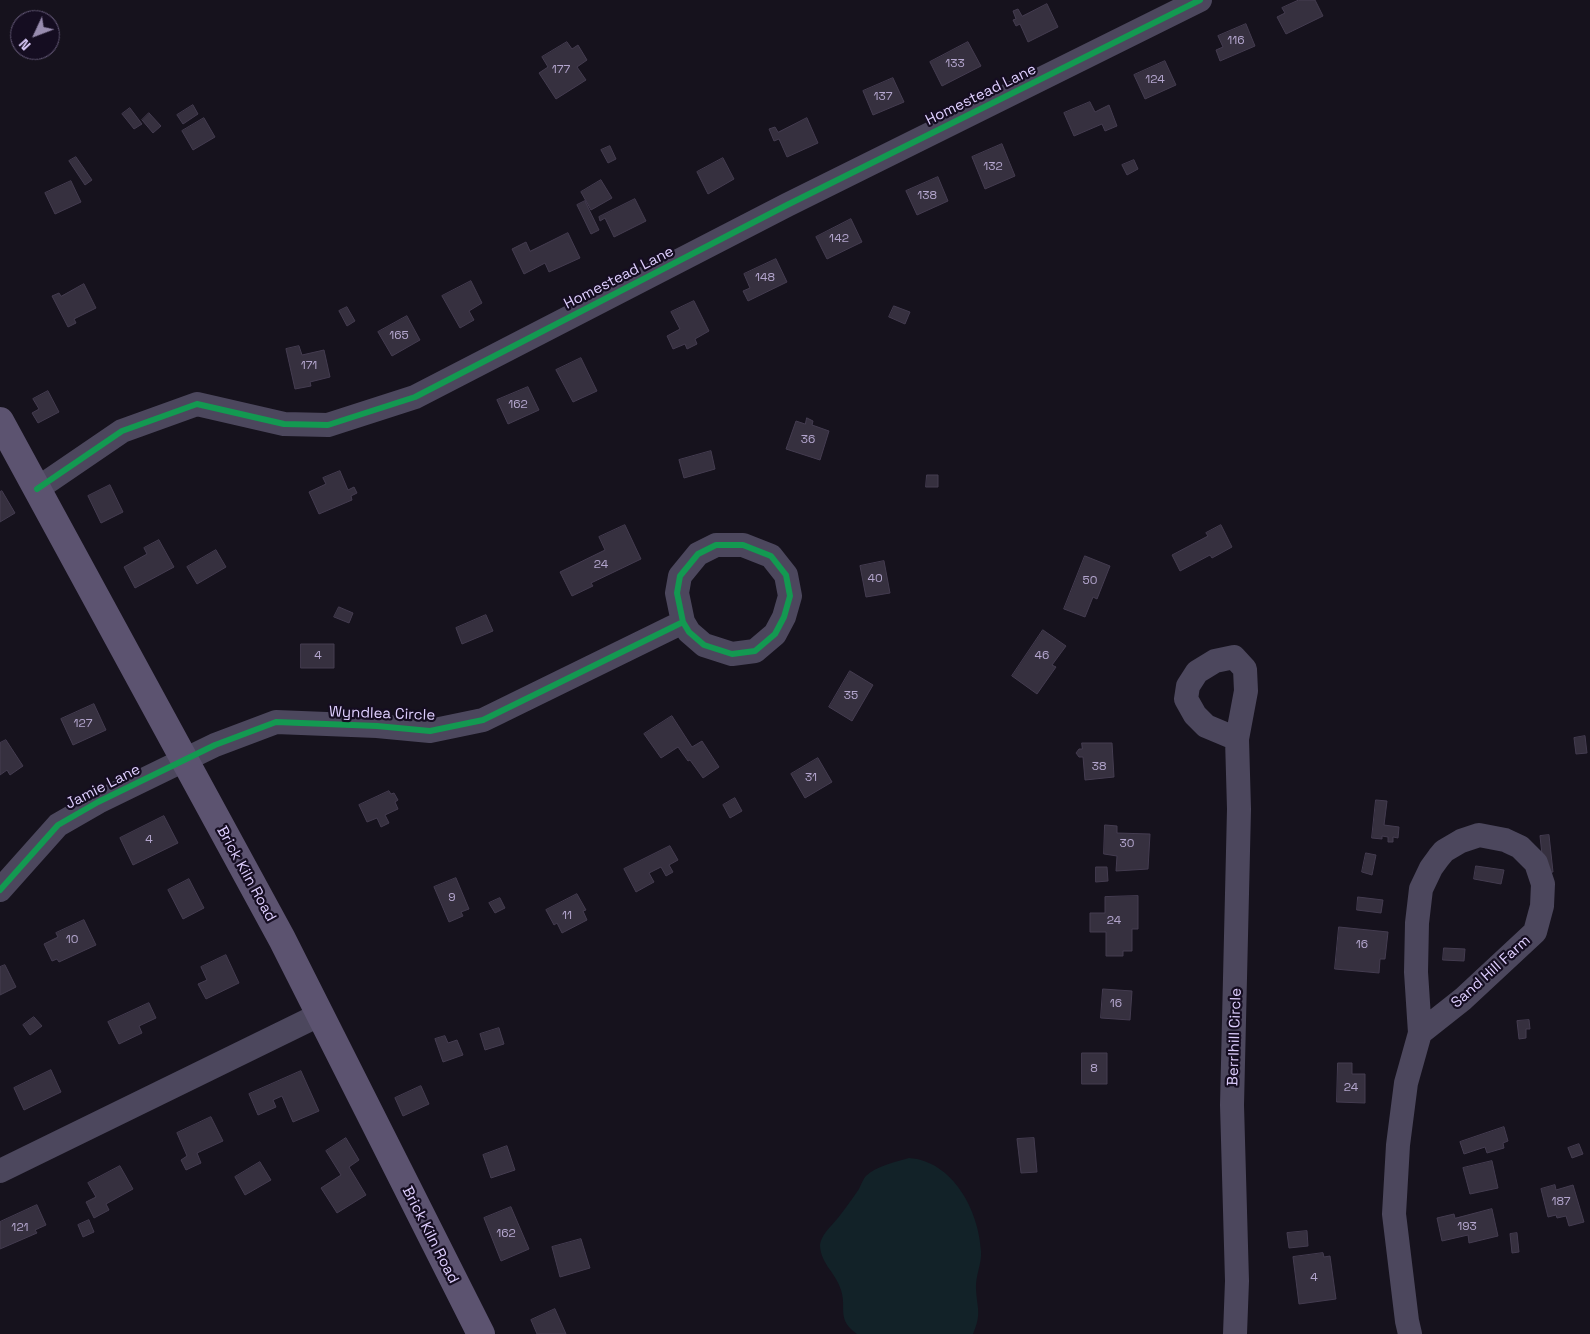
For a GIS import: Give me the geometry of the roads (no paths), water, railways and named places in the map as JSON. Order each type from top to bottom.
[{"type":"main road","name":"Brick Kiln Road","points":[[0,420],[282,940],[481,1334]]},
{"type":"street","name":"Homestead Lane","points":[[37,489],[122,431],[197,404],[284,424],[328,425],[415,397],[787,205],[1200,0]]},
{"type":"street","points":[[716,545],[743,545],[771,556],[786,574],[790,596],[784,618],[775,634],[755,651],[732,654],[704,645],[689,632],[683,622],[678,593],[680,576],[698,554],[716,545]]},
{"type":"street","name":"Wyndlea Circle","points":[[184,760],[215,745],[276,722],[377,726],[430,731],[483,720],[683,622]]},
{"type":"street","name":"BerrIhill Circle","points":[[1235,1334],[1236,1280],[1232,1105],[1239,829],[1238,739]]},
{"type":"street","name":"Jamie Lane","points":[[0,890],[58,825],[98,802],[184,760]]},
{"type":"street","name":"Sand Hill Farm","points":[[1410,1334],[1394,1214],[1398,1145],[1406,1083],[1420,1033],[1416,972],[1417,923],[1421,889],[1431,868],[1444,851],[1461,841],[1479,836],[1505,840],[1520,847],[1536,863],[1543,884],[1542,906],[1535,932],[1463,999],[1420,1033]]},
{"type":"street","points":[[0,1171],[319,1014]]}]
